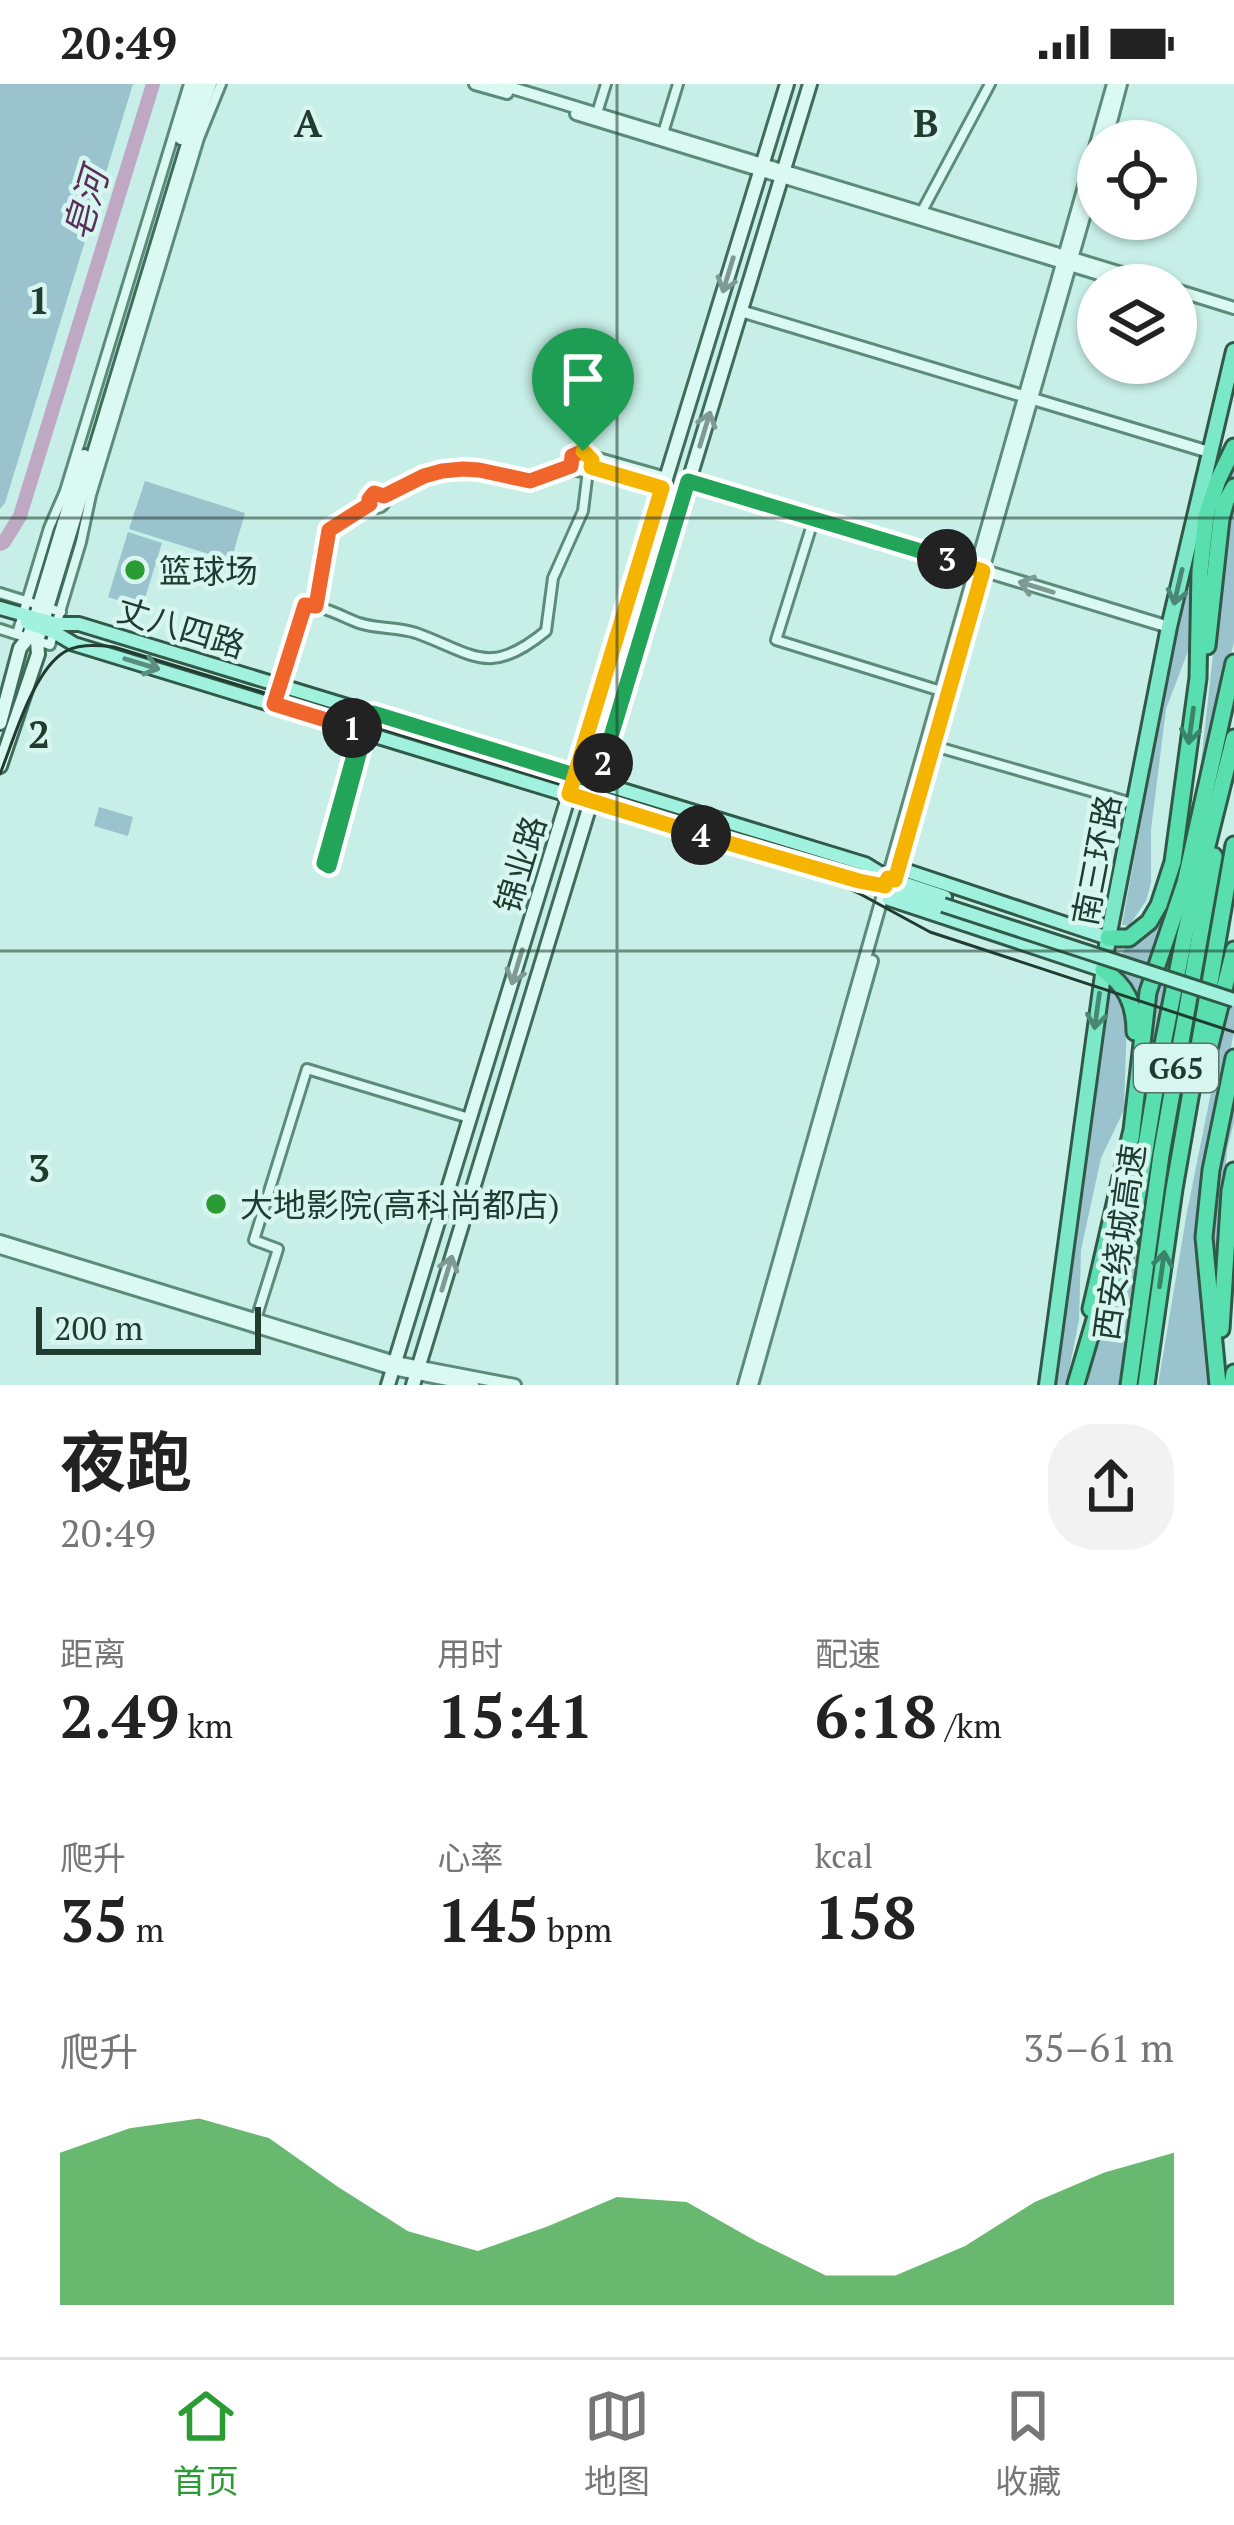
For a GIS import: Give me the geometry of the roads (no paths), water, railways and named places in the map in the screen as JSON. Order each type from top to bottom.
[{"type":"highway","name":"南三环路","points":[[1047,1385],[1102,970],[1169,627],[1234,351]]},
{"type":"highway","points":[[1108,938],[1130,938],[1149,922],[1173,862],[1198,678],[1206,517],[1234,447]]},
{"type":"highway","points":[[1198,678],[1207,648],[1221,518],[1234,487]]},
{"type":"highway","points":[[1074,1385],[1131,1139],[1148,992],[1185,883],[1234,663]]},
{"type":"highway","points":[[1074,1385],[1100,1306],[1131,1235],[1185,934],[1234,738]]},
{"type":"highway","name":"西安绕城高速","points":[[1129,1385],[1161,1155],[1234,753]]},
{"type":"highway","name":"西安绕城高速","points":[[1146,1385],[1174,1189],[1234,844]]},
{"type":"highway","points":[[1174,1189],[1234,950]]},
{"type":"highway","points":[[1102,970],[1127,992],[1136,1024],[1131,1139]]},
{"type":"highway","points":[[1226,1380],[1204,1238],[1211,1170],[1234,1058]]},
{"type":"highway","points":[[1226,1380],[1223,1277],[1234,1171]]},
{"type":"main road","points":[[0,766],[38,654],[38,623],[194,84]]},
{"type":"main road","points":[[0,723],[20,648],[38,623],[210,84]]},
{"type":"main road","name":"锦业路","points":[[388,1385],[787,84]]},
{"type":"main road","name":"锦业路","points":[[416,1375],[810,84]]},
{"type":"main road","name":"丈八四路","points":[[0,612],[38,623],[74,644],[814,868],[891,883],[1234,996]]},
{"type":"main road","name":"丈八四路","points":[[38,623],[79,624],[370,712],[865,864],[891,883]]},
{"type":"main road","points":[[891,883],[1108,938]]},
{"type":"main road","points":[[891,883],[1102,970]]},
{"type":"street","points":[[38,623],[81,542],[91,495],[200,138],[221,84]]},
{"type":"street","points":[[475,84],[762,167]]},
{"type":"street","points":[[499,84],[1083,264]]},
{"type":"street","points":[[597,113],[606,84]]},
{"type":"street","points":[[663,133],[678,84]]},
{"type":"street","points":[[921,212],[990,84]]},
{"type":"street","points":[[1110,120],[1117,84]]},
{"type":"street","points":[[748,1385],[1117,84]]},
{"type":"street","points":[[783,174],[921,212],[1079,264]]},
{"type":"street","points":[[1068,260],[1077,232]]},
{"type":"street","points":[[1197,301],[1234,312]]},
{"type":"street","points":[[741,311],[1209,452]]},
{"type":"street","points":[[583,451],[664,483],[590,469],[576,472],[570,459],[583,451]]},
{"type":"street","points":[[274,704],[305,605],[363,625],[413,632],[475,658],[521,652],[546,631],[553,578],[583,511],[590,455]]},
{"type":"street","points":[[316,606],[329,530],[370,504],[382,507],[384,496],[442,471],[479,470],[530,481],[571,466]]},
{"type":"street","points":[[688,481],[1169,627]]},
{"type":"street","points":[[810,531],[776,640],[945,693]]},
{"type":"street","points":[[0,593],[38,623]]},
{"type":"street","points":[[0,629],[38,623]]},
{"type":"street","points":[[891,883],[934,746],[945,693]]},
{"type":"street","points":[[363,731],[329,866],[324,863],[363,731],[370,712]]},
{"type":"street","points":[[934,746],[1134,803]]},
{"type":"street","points":[[256,1318],[278,1249],[254,1240],[307,1069],[470,1118]]},
{"type":"street","points":[[0,1245],[394,1366]]},
{"type":"street","points":[[0,1245],[256,1318],[416,1375],[473,1385]]},
{"type":"street","points":[[416,1375],[515,1385]]},
{"type":"waterway","name":"皂河","points":[[0,544],[20,516],[153,84]]},
{"type":"tram line","points":[[0,774],[24,710],[50,665],[72,648],[114,647],[775,853],[930,932],[1234,1032]]},
{"type":"place","name":"篮球场","points":[[135,570]]},
{"type":"place","name":"大地影院(高科尚都店)","points":[[216,1204]]}]
